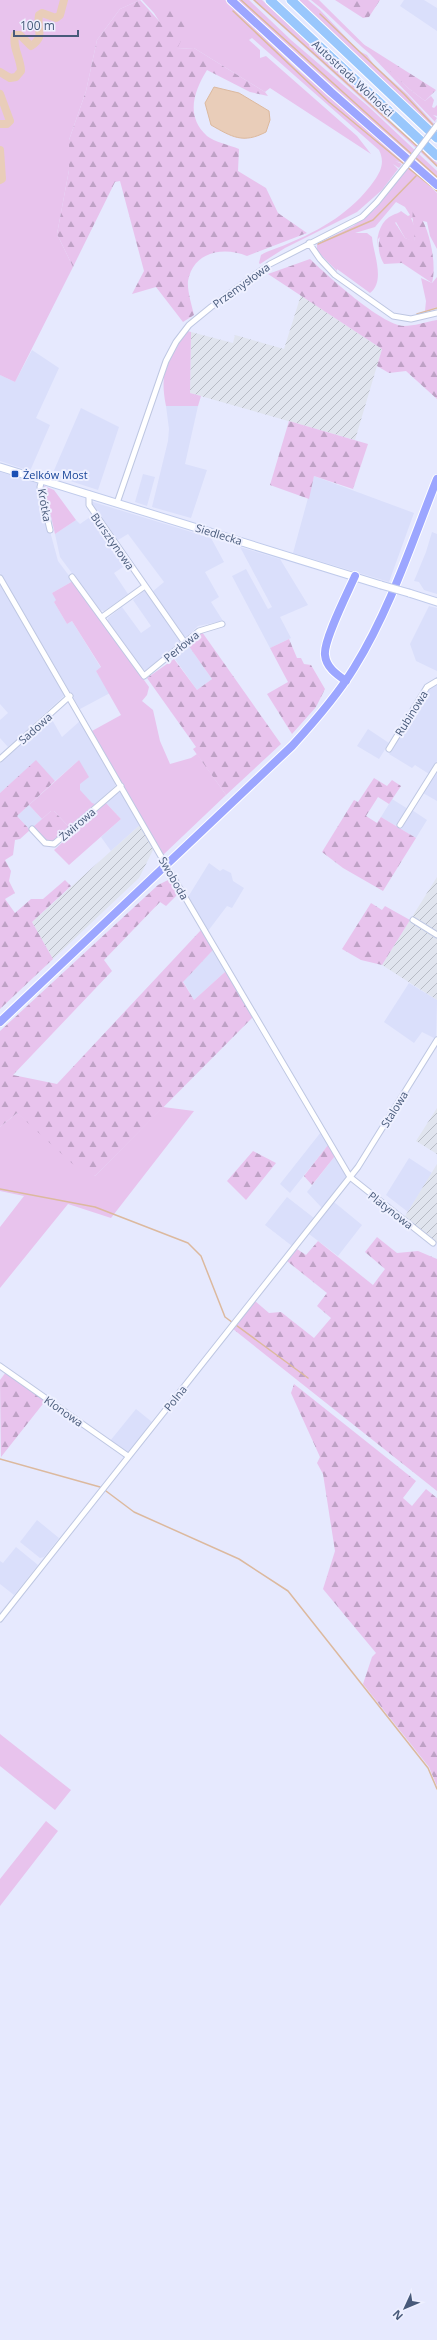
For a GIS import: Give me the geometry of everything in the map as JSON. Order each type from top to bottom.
[{"type":"highway","name":"Autostrada Wolności","points":[[270,0],[437,156]]},
{"type":"highway","name":"Autostrada Wolności","points":[[291,0],[437,138]]},
{"type":"main road","points":[[231,0],[331,92],[437,185]]},
{"type":"main road","name":"Siedlecka","points":[[0,467],[437,602]]},
{"type":"main road","points":[[0,1022],[292,746],[346,681],[362,654],[379,620],[437,479]]},
{"type":"main road","points":[[346,681],[337,675],[327,664],[325,648],[355,576]]},
{"type":"street","name":"Przemysłowa","points":[[117,503],[166,361],[180,336],[189,325],[257,272],[282,256],[362,217],[377,202],[437,125]]},
{"type":"street","points":[[309,243],[320,260],[335,275],[393,316],[411,319],[437,313]]},
{"type":"street","name":"Krótka","points":[[42,480],[40,487],[50,530]]},
{"type":"street","name":"Bursztynowa","points":[[89,494],[89,505],[185,643]]},
{"type":"street","points":[[72,577],[102,617],[145,586]]},
{"type":"street","name":"Swoboda","points":[[0,578],[70,696],[166,865],[350,1177]]},
{"type":"street","name":"Perłowa","points":[[102,617],[144,676],[199,631],[222,624]]},
{"type":"street","name":"Rubinowa","points":[[389,749],[427,687],[437,681]]},
{"type":"street","name":"Sadowa","points":[[0,759],[70,696]]},
{"type":"street","points":[[400,825],[437,766]]},
{"type":"street","name":"Żwirowa","points":[[32,829],[45,843],[54,844],[121,786]]},
{"type":"street","points":[[413,920],[437,935]]},
{"type":"street","name":"Stalowa","points":[[350,1177],[437,1040]]},
{"type":"street","name":"Platynowa","points":[[350,1177],[433,1243]]},
{"type":"street","name":"Polna","points":[[0,1619],[350,1177]]},
{"type":"street","name":"Klonowa","points":[[0,1366],[128,1456]]},
{"type":"shaded area","points":[[404,0],[424,0],[437,8],[437,31],[400,6]]},
{"type":"shaded area","points":[[214,87],[239,93],[269,111],[270,120],[266,132],[251,138],[238,138],[211,125],[205,103]]},
{"type":"shaded area","points":[[301,295],[382,349],[355,440],[190,393],[191,332],[233,343],[235,335],[284,349]]},
{"type":"shaded area","points":[[32,350],[59,368],[36,418],[50,425],[30,471],[0,461],[0,375],[15,382]]},
{"type":"shaded area","points":[[166,406],[198,406],[185,464],[207,470],[191,518],[152,507],[168,441],[169,429]]},
{"type":"shaded area","points":[[81,408],[119,427],[98,490],[52,475]]},
{"type":"shaded area","points":[[0,472],[37,483],[58,561],[73,581],[52,593],[57,600],[54,602],[67,624],[72,621],[101,668],[96,671],[110,693],[80,709],[0,573]]},
{"type":"shaded area","points":[[143,474],[155,477],[147,506],[135,502]]},
{"type":"shaded area","points":[[314,476],[414,513],[389,582],[293,553]]},
{"type":"shaded area","points":[[90,501],[211,538],[224,562],[205,572],[219,597],[211,602],[223,621],[198,626],[185,638],[152,592],[164,582],[128,534],[118,540]]},
{"type":"shaded area","points":[[93,515],[126,565],[114,573],[128,594],[104,611],[99,610],[60,557],[55,534],[76,520],[80,524]]},
{"type":"shaded area","points":[[432,532],[437,534],[437,594],[424,590],[419,582],[414,581],[426,552]]},
{"type":"shaded area","points":[[240,547],[280,559],[308,605],[280,617],[291,638],[270,648],[232,576],[246,569],[268,609],[272,607]]},
{"type":"shaded area","points":[[0,584],[65,695],[8,747],[0,738],[0,720],[8,713],[0,704]]},
{"type":"shaded area","points":[[145,590],[182,642],[146,670],[140,669],[108,623],[108,618],[122,607],[141,633],[151,626],[133,600]]},
{"type":"shaded area","points":[[429,606],[437,608],[437,671],[416,661],[410,644]]},
{"type":"shaded area","points":[[188,645],[212,679],[197,690],[175,659]]},
{"type":"shaded area","points":[[437,683],[437,761],[429,774],[415,765],[412,768],[389,754],[429,689]]},
{"type":"shaded area","points":[[51,718],[62,737],[80,721],[116,781],[115,786],[95,804],[92,804],[79,790],[79,760],[55,781],[36,761],[0,793],[0,763]]},
{"type":"shaded area","points":[[368,729],[389,743],[379,759],[357,746]]},
{"type":"shaded area","points":[[437,771],[437,801],[423,793]]},
{"type":"shaded area","points":[[118,792],[122,793],[141,824],[111,851],[101,837],[121,819],[106,803]]},
{"type":"shaded area","points":[[392,799],[408,809],[396,826],[381,817]]},
{"type":"shaded area","points":[[29,805],[42,819],[30,830],[17,816]]},
{"type":"shaded area","points":[[412,810],[427,820],[416,838],[401,829]]},
{"type":"shaded area","points":[[141,824],[154,848],[139,878],[53,959],[32,922]]},
{"type":"shaded area","points":[[209,863],[220,871],[223,869],[231,873],[233,881],[244,888],[232,908],[227,906],[208,931],[188,897]]},
{"type":"shaded area","points":[[437,877],[437,933],[412,917]]},
{"type":"shaded area","points":[[410,920],[437,937],[437,1000],[382,965]]},
{"type":"shaded area","points":[[213,950],[226,971],[194,1000],[183,981]]},
{"type":"shaded area","points":[[409,983],[437,1000],[436,1039],[422,1032],[414,1043],[384,1022]]},
{"type":"shaded area","points":[[437,1108],[437,1154],[416,1141]]},
{"type":"shaded area","points":[[321,1132],[328,1145],[290,1193],[280,1184]]},
{"type":"shaded area","points":[[335,1156],[347,1178],[322,1208],[307,1192]]},
{"type":"shaded area","points":[[409,1158],[432,1173],[408,1212],[386,1195]]},
{"type":"shaded area","points":[[437,1164],[437,1243],[404,1218]]},
{"type":"shaded area","points":[[287,1197],[314,1218],[292,1246],[265,1225]]},
{"type":"shaded area","points":[[334,1202],[362,1225],[338,1256],[309,1234]]},
{"type":"shaded area","points":[[136,1409],[152,1422],[130,1452],[126,1453],[110,1441]]},
{"type":"shaded area","points":[[37,1520],[59,1538],[44,1557],[40,1558],[20,1542]]},
{"type":"shaded area","points":[[16,1547],[38,1565],[14,1595],[0,1584],[0,1561],[3,1563]]},
{"type":"green space","points":[[0,0],[140,0],[120,9],[97,40],[86,91],[69,140],[69,170],[57,234],[73,267],[15,382],[0,375]]},
{"type":"green space","points":[[140,0],[160,22],[172,7],[189,24],[177,49],[194,48],[265,92],[268,96],[250,92],[207,70],[195,95],[194,112],[196,120],[200,128],[207,136],[218,142],[239,149],[238,171],[266,188],[278,213],[307,233],[247,256],[238,253],[219,252],[210,254],[196,263],[191,271],[188,281],[189,294],[194,315],[183,322],[156,287],[132,294],[144,271],[120,181],[115,182],[73,267],[57,234],[69,170],[69,140],[86,91],[97,40],[120,9]]},
{"type":"green space","points":[[142,0],[225,0],[296,68],[400,158],[437,193],[437,249],[430,236],[427,222],[411,218],[416,230],[414,242],[405,238],[396,222],[378,239],[377,246],[378,237],[380,228],[385,220],[401,211],[408,216],[410,215],[405,207],[396,202],[375,227],[355,233],[367,233],[372,237],[378,274],[375,288],[370,293],[337,269],[337,271],[317,251],[317,244],[353,226],[375,209],[408,168],[402,163],[395,161],[402,164],[399,168],[393,164],[398,169],[382,190],[357,212],[285,248],[260,264],[261,255],[312,233],[335,219],[356,202],[379,174],[382,162],[381,154],[379,150],[252,38],[249,40],[260,50],[260,58],[266,56],[357,136],[371,154],[270,88],[265,92],[194,48],[177,49],[154,13]]},
{"type":"green space","points":[[237,0],[249,0],[291,40],[369,107],[437,171],[437,180]]},
{"type":"green space","points":[[253,0],[262,0],[384,114],[387,119],[437,163],[437,167]]},
{"type":"green space","points":[[299,0],[308,0],[320,10],[359,51],[367,55],[374,65],[407,94],[437,127],[437,131]]},
{"type":"green space","points":[[311,0],[319,0],[408,88],[425,101],[431,96],[434,100],[432,107],[434,108],[437,105],[437,116],[433,115],[437,118],[435,121],[437,124],[370,54]]},
{"type":"green space","points":[[335,0],[380,0],[369,17],[363,18]]},
{"type":"green space","points":[[359,42],[436,90],[425,101],[408,88]]},
{"type":"green space","points":[[413,210],[416,210],[421,217],[429,236],[434,266],[432,283],[402,263],[384,264],[379,251],[379,240],[381,234],[392,218],[405,238],[414,241]]},
{"type":"green space","points":[[310,259],[369,309],[394,323],[408,326],[437,320],[437,399],[406,371],[389,373],[377,366],[382,349],[268,274]]},
{"type":"green space","points":[[437,277],[437,307],[425,311],[426,301],[421,278],[432,283]]},
{"type":"green space","points":[[188,331],[191,332],[190,393],[201,396],[198,406],[166,406],[164,394],[164,374],[166,366],[175,349]]},
{"type":"green space","points":[[289,421],[368,444],[353,489],[314,476],[309,499],[270,485]]},
{"type":"green space","points":[[44,486],[54,490],[76,520],[55,534]]},
{"type":"green space","points":[[73,581],[149,687],[147,695],[142,701],[153,710],[160,741],[170,764],[191,758],[197,754],[226,795],[163,855],[92,731],[121,715],[96,671],[101,667],[72,621],[67,624],[54,602],[56,600],[52,593]]},
{"type":"green space","points":[[202,632],[281,744],[226,795],[193,749],[196,747],[147,678],[174,659],[197,690],[212,679],[188,645]]},
{"type":"green space","points":[[289,639],[297,658],[301,658],[304,664],[311,665],[325,689],[316,707],[292,734],[267,694],[288,682],[270,648]]},
{"type":"green space","points":[[36,760],[55,781],[17,816],[30,830],[20,839],[15,840],[13,855],[5,860],[11,871],[9,881],[15,893],[5,899],[15,913],[31,899],[43,899],[65,880],[71,886],[32,922],[53,959],[0,1009],[0,793]]},
{"type":"green space","points":[[79,760],[89,777],[80,784],[80,790],[92,803],[95,804],[69,827],[54,811],[51,811],[42,819],[29,805]]},
{"type":"green space","points":[[374,778],[387,786],[392,780],[401,786],[389,804],[378,797],[366,816],[377,823],[381,817],[416,838],[383,891],[343,868],[322,852],[354,800],[358,802]]},
{"type":"green space","points":[[106,803],[121,819],[69,865],[54,850]]},
{"type":"green space","points":[[51,811],[54,811],[69,827],[51,844],[48,843],[33,827]]},
{"type":"green space","points":[[172,878],[180,892],[166,906],[160,902],[104,960],[112,971],[13,1075],[57,1084],[201,930],[213,950],[183,982],[194,1000],[226,971],[253,1017],[95,1176],[76,1167],[17,1113],[0,1127],[0,1031],[158,885]]},
{"type":"green space","points":[[371,903],[382,910],[385,906],[410,920],[382,965],[361,960],[342,949]]},
{"type":"green space","points":[[163,1107],[194,1111],[111,1218],[68,1204],[0,1288],[0,1227],[24,1196],[0,1191],[0,1127],[17,1113],[95,1176]]},
{"type":"green space","points":[[328,1145],[335,1156],[312,1185],[304,1176]]},
{"type":"green space","points":[[253,1151],[276,1163],[246,1200],[227,1181]]},
{"type":"green space","points":[[377,1237],[397,1253],[418,1251],[437,1259],[437,1491],[233,1329],[255,1301],[269,1313],[281,1312],[314,1338],[331,1318],[317,1306],[327,1293],[287,1261],[297,1249],[306,1255],[318,1241],[373,1285],[385,1269],[365,1252]]},
{"type":"green space","points":[[6,1372],[46,1400],[1,1457],[0,1380]]},
{"type":"green space","points":[[294,1384],[416,1481],[403,1498],[412,1506],[426,1489],[437,1498],[437,1786],[429,1767],[363,1684],[372,1657],[376,1653],[323,1589],[335,1551],[323,1474],[317,1463],[320,1457],[291,1393]]},
{"type":"green space","points":[[0,1734],[71,1790],[55,1810],[0,1766]]},
{"type":"green space","points":[[46,1821],[58,1831],[0,1906],[0,1879]]},
{"type":"waterway","points":[[0,72],[10,78],[16,77],[21,71],[14,40],[15,35],[20,35],[31,46],[36,42],[39,36],[39,15],[42,13],[56,18],[60,15],[64,0]]},
{"type":"waterway","points":[[241,0],[437,177]]},
{"type":"waterway","points":[[254,0],[418,147]]},
{"type":"waterway","points":[[233,11],[329,102],[404,164]]},
{"type":"waterway","points":[[320,14],[404,94],[434,126]]},
{"type":"waterway","points":[[0,94],[10,121],[7,124],[0,124]]},
{"type":"waterway","points":[[0,150],[2,179],[0,180]]},
{"type":"waterway","points":[[421,150],[437,166]]},
{"type":"waterway","points":[[407,167],[437,191]]},
{"type":"waterway","points":[[318,244],[373,220],[416,176]]},
{"type":"waterway","points":[[417,314],[437,308]]},
{"type":"waterway","points":[[0,1189],[95,1207],[188,1243],[201,1256],[225,1317],[308,1378]]},
{"type":"waterway","points":[[0,1459],[100,1487]]},
{"type":"waterway","points":[[106,1491],[134,1512],[239,1559],[288,1591],[428,1768],[437,1789]]},
{"type":"place","name":"Żelków Most","points":[[15,474]]}]
